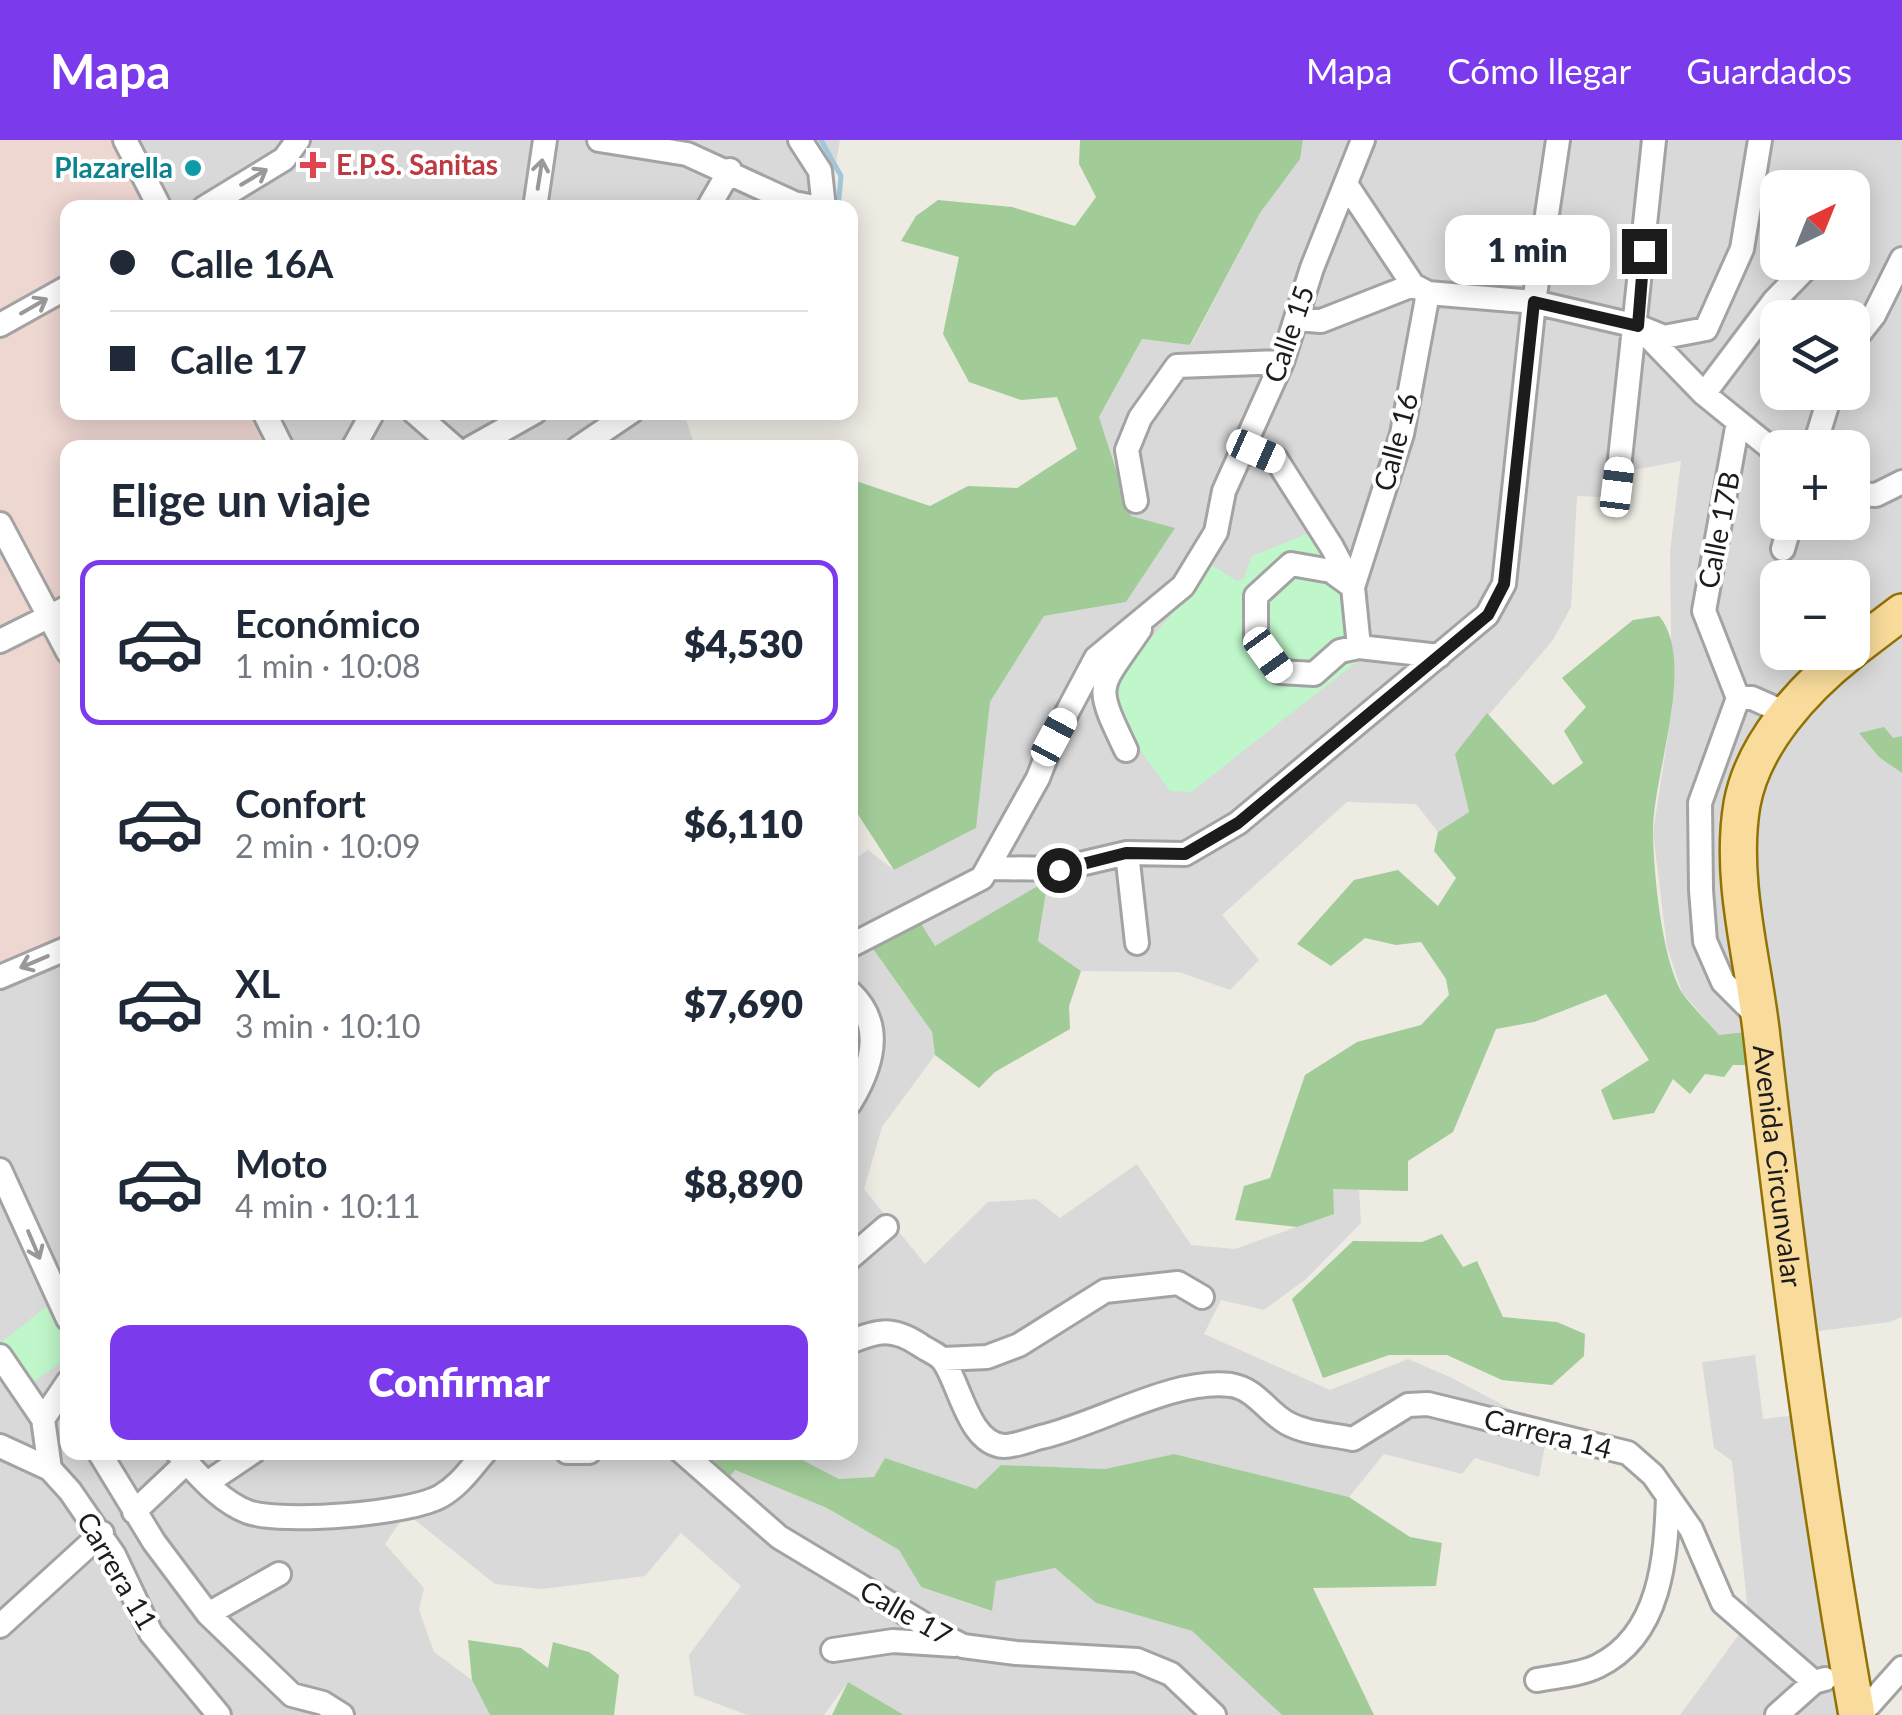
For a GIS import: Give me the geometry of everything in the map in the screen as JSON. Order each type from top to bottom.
[{"type":"main road","name":"Avenida Circunvalar","points":[[1870,637],[1902,612]]},
{"type":"main road","name":"Avenida Circunvalar","points":[[1833,670],[1788,714],[1752,772],[1739,828],[1744,916],[1786,1248],[1858,1715]]},
{"type":"street","points":[[125,140],[156,200]]},
{"type":"street","points":[[217,200],[284,158],[298,140]]},
{"type":"street","points":[[536,200],[545,140]]},
{"type":"street","points":[[599,140],[688,154],[788,200]]},
{"type":"street","points":[[800,140],[820,171],[822,200]]},
{"type":"street","name":"Calle 15","points":[[1145,622],[1183,586],[1216,532],[1224,492],[1282,362],[1364,140]]},
{"type":"street","points":[[990,868],[1059,870],[1126,853],[1185,854],[1238,823],[1488,615],[1504,584],[1534,302],[1558,140]]},
{"type":"street","points":[[1617,487],[1638,326],[1654,140]]},
{"type":"street","points":[[1296,319],[1320,322],[1420,289],[1534,302],[1638,326],[1664,338],[1706,328],[1742,248],[1760,140]]},
{"type":"street","points":[[713,200],[730,170]]},
{"type":"street","points":[[1348,187],[1420,289]]},
{"type":"street","points":[[1870,320],[1902,259]]},
{"type":"street","points":[[1704,394],[1794,280]]},
{"type":"street","name":"Calle 16","points":[[1354,587],[1402,434],[1420,289]]},
{"type":"street","points":[[0,325],[60,291]]},
{"type":"street","points":[[1638,326],[1704,394],[1760,440]]},
{"type":"street","points":[[1136,501],[1126,450],[1140,418],[1177,366],[1282,362]]},
{"type":"street","points":[[423,420],[446,440]]},
{"type":"street","points":[[485,440],[521,420]]},
{"type":"street","points":[[590,440],[620,420]]},
{"type":"street","name":"Calle 17B","points":[[1738,422],[1704,611],[1738,698]]},
{"type":"street","points":[[1241,455],[1256,451],[1276,459],[1354,587],[1360,647]]},
{"type":"street","points":[[1870,495],[1902,482]]},
{"type":"street","points":[[0,524],[58,611],[0,641]]},
{"type":"street","points":[[1782,549],[1785,540]]},
{"type":"street","points":[[1354,587],[1331,570],[1291,564],[1256,596],[1256,639],[1280,672],[1314,674],[1340,652],[1360,647],[1439,656]]},
{"type":"street","points":[[1126,750],[1102,698],[1104,684],[1145,622]]},
{"type":"street","points":[[858,942],[982,878],[1096,658],[1145,622]]},
{"type":"street","points":[[1760,1020],[1723,982],[1705,941],[1700,890],[1700,802],[1738,698],[1752,698],[1788,714]]},
{"type":"street","points":[[1126,853],[1137,943]]},
{"type":"street","points":[[0,977],[60,951]]},
{"type":"street","points":[[858,999],[874,1045],[868,1074],[858,1090]]},
{"type":"street","points":[[0,1170],[60,1301]]},
{"type":"street","points":[[858,1251],[886,1227]]},
{"type":"street","points":[[858,1333],[889,1330],[910,1337],[943,1359],[986,1356],[1018,1345],[1105,1291],[1178,1283],[1202,1297]]},
{"type":"street","points":[[0,1356],[43,1419],[50,1469]]},
{"type":"street","name":"Carrera 14","points":[[943,1359],[988,1440],[1004,1446],[1102,1420],[1160,1394],[1212,1386],[1246,1390],[1282,1421],[1300,1430],[1353,1439],[1408,1405],[1428,1404],[1628,1453],[1668,1496],[1706,1558],[1723,1603],[1814,1682]]},
{"type":"street","points":[[43,1419],[60,1394]]},
{"type":"street","name":"Carrera 11","points":[[0,1446],[50,1469],[102,1533],[151,1633],[219,1715]]},
{"type":"street","points":[[104,1460],[134,1512],[208,1614],[292,1695],[322,1703],[342,1715]]},
{"type":"street","points":[[134,1512],[179,1460]]},
{"type":"street","points":[[185,1460],[207,1483],[248,1512],[290,1519],[438,1498],[461,1482],[474,1460]]},
{"type":"street","points":[[207,1483],[241,1460]]},
{"type":"street","name":"Calle 17","points":[[691,1460],[779,1538],[964,1646],[1054,1657],[1137,1660],[1171,1674],[1214,1715]]},
{"type":"street","points":[[1537,1680],[1591,1669],[1631,1641],[1650,1610],[1666,1560],[1668,1496]]},
{"type":"street","points":[[0,1626],[102,1533]]},
{"type":"street","points":[[208,1614],[278,1574]]},
{"type":"street","points":[[832,1650],[893,1641],[964,1646]]},
{"type":"street","points":[[1858,1715],[1902,1668]]},
{"type":"street","points":[[1777,1715],[1814,1682],[1849,1672]]},
{"type":"shaded area","points":[[0,140],[121,140],[151,200],[60,200],[60,420],[265,420],[275,440],[60,440],[60,947],[0,974]]},
{"type":"shaded area","points":[[120,140],[840,140],[829,200],[151,200]]},
{"type":"shaded area","points":[[1303,140],[1902,140],[1902,736],[1893,739],[1880,758],[1902,773],[1902,1317],[1890,1322],[1780,1336],[1744,1032],[1719,1035],[1682,992],[1667,947],[1653,832],[1672,710],[1670,552],[1681,461],[1629,471],[1623,498],[1577,496],[1571,607],[1553,640],[1455,754],[1469,813],[1438,832],[1416,804],[1347,802],[1222,915],[1259,960],[1230,990],[1179,972],[1081,971],[1038,941],[1048,882],[935,947],[871,946],[932,1032],[935,1055],[882,1127],[864,1189],[925,1264],[988,1202],[1036,1199],[1060,1218],[1137,1164],[1191,1245],[1235,1249],[1333,1214],[1332,1189],[1359,1188],[1361,1223],[1306,1279],[1264,1310],[1221,1300],[1204,1334],[1330,1390],[1408,1359],[1548,1429],[1539,1477],[1475,1458],[1462,1474],[1384,1454],[1349,1497],[1174,1454],[1105,1469],[1001,1465],[976,1489],[885,1458],[874,1478],[839,1479],[802,1460],[858,1460],[858,857],[868,850],[894,870],[975,828],[990,702],[1044,616],[1126,602],[1174,529],[1131,517],[1099,417],[1142,339],[1191,345],[1260,213],[1299,160]]},
{"type":"shaded area","points":[[265,420],[686,420],[693,440],[275,440]]},
{"type":"shaded area","points":[[60,947],[60,1460],[698,1460],[724,1484],[734,1470],[827,1508],[899,1550],[921,1587],[991,1611],[996,1581],[1055,1568],[1096,1603],[1192,1631],[1282,1715],[904,1715],[848,1682],[824,1715],[747,1715],[694,1695],[689,1655],[741,1586],[681,1533],[645,1576],[542,1589],[495,1584],[406,1513],[385,1544],[424,1588],[419,1610],[434,1652],[472,1680],[490,1715],[0,1715],[0,974]]},
{"type":"shaded area","points":[[1755,1355],[1763,1419],[1807,1414],[1849,1715],[1680,1715],[1749,1621],[1732,1461],[1714,1448],[1702,1362]]},
{"type":"green space","points":[[1080,140],[1303,140],[1300,159],[1260,213],[1190,345],[1142,339],[1099,417],[1131,516],[1175,528],[1126,602],[1044,616],[990,702],[976,828],[894,870],[858,814],[858,482],[930,506],[968,486],[1017,488],[1077,449],[1057,397],[1021,400],[969,382],[943,334],[959,257],[901,241],[916,216],[938,200],[1012,207],[1075,226],[1096,197],[1079,164]]},
{"type":"green space","points":[[1312,532],[1343,594],[1359,660],[1191,792],[1170,791],[1124,728],[1115,698],[1120,673],[1189,595],[1208,563],[1237,581],[1244,578],[1252,556]]},
{"type":"green space","points":[[1659,616],[1670,636],[1674,662],[1674,691],[1653,835],[1665,940],[1683,994],[1719,1035],[1745,1032],[1749,1065],[1733,1065],[1724,1077],[1705,1074],[1690,1094],[1673,1079],[1654,1113],[1613,1120],[1601,1090],[1649,1060],[1606,994],[1534,1022],[1496,1029],[1453,1132],[1408,1161],[1408,1191],[1333,1189],[1334,1214],[1297,1227],[1235,1220],[1244,1186],[1270,1178],[1305,1075],[1357,1042],[1421,1025],[1449,995],[1446,979],[1421,942],[1396,945],[1365,938],[1331,966],[1297,944],[1354,880],[1398,870],[1438,906],[1456,878],[1434,851],[1438,832],[1469,812],[1455,754],[1487,713],[1553,785],[1583,763],[1564,731],[1586,707],[1562,678],[1633,620]]},
{"type":"green space","points":[[1884,727],[1893,738],[1902,736],[1902,773],[1880,758],[1859,733]]},
{"type":"green space","points":[[1048,880],[1038,941],[1081,971],[1069,1006],[1070,1029],[995,1072],[979,1088],[935,1055],[932,1032],[871,946],[918,919],[935,946]]},
{"type":"green space","points":[[1442,1234],[1463,1267],[1477,1261],[1503,1317],[1557,1322],[1585,1334],[1584,1356],[1552,1385],[1502,1380],[1447,1355],[1389,1355],[1323,1378],[1292,1299],[1353,1241],[1422,1242]]},
{"type":"green space","points":[[46,1307],[60,1332],[60,1363],[33,1382],[26,1380],[0,1343]]},
{"type":"green space","points":[[1174,1454],[1349,1497],[1410,1537],[1442,1543],[1436,1586],[1313,1588],[1374,1715],[1282,1715],[1192,1631],[1096,1603],[1055,1568],[996,1581],[992,1611],[921,1587],[899,1550],[827,1508],[735,1470],[723,1485],[698,1460],[802,1460],[839,1479],[874,1477],[885,1458],[976,1489],[1001,1465],[1105,1469]]},
{"type":"green space","points":[[468,1640],[521,1648],[548,1668],[553,1642],[589,1652],[619,1675],[614,1715],[490,1715],[472,1680]]},
{"type":"green space","points":[[848,1682],[904,1715],[832,1715]]},
{"type":"waterway","points":[[821,140],[841,176],[839,200]]},
{"type":"place","name":"E.P.S. Sanitas","points":[[313,165]]},
{"type":"place","name":"Plazarella","points":[[193,168]]},
{"type":"route","points":[[1059,870],[1126,853],[1185,854],[1238,823],[1488,615],[1504,584],[1534,302],[1638,326],[1644,251]]}]
